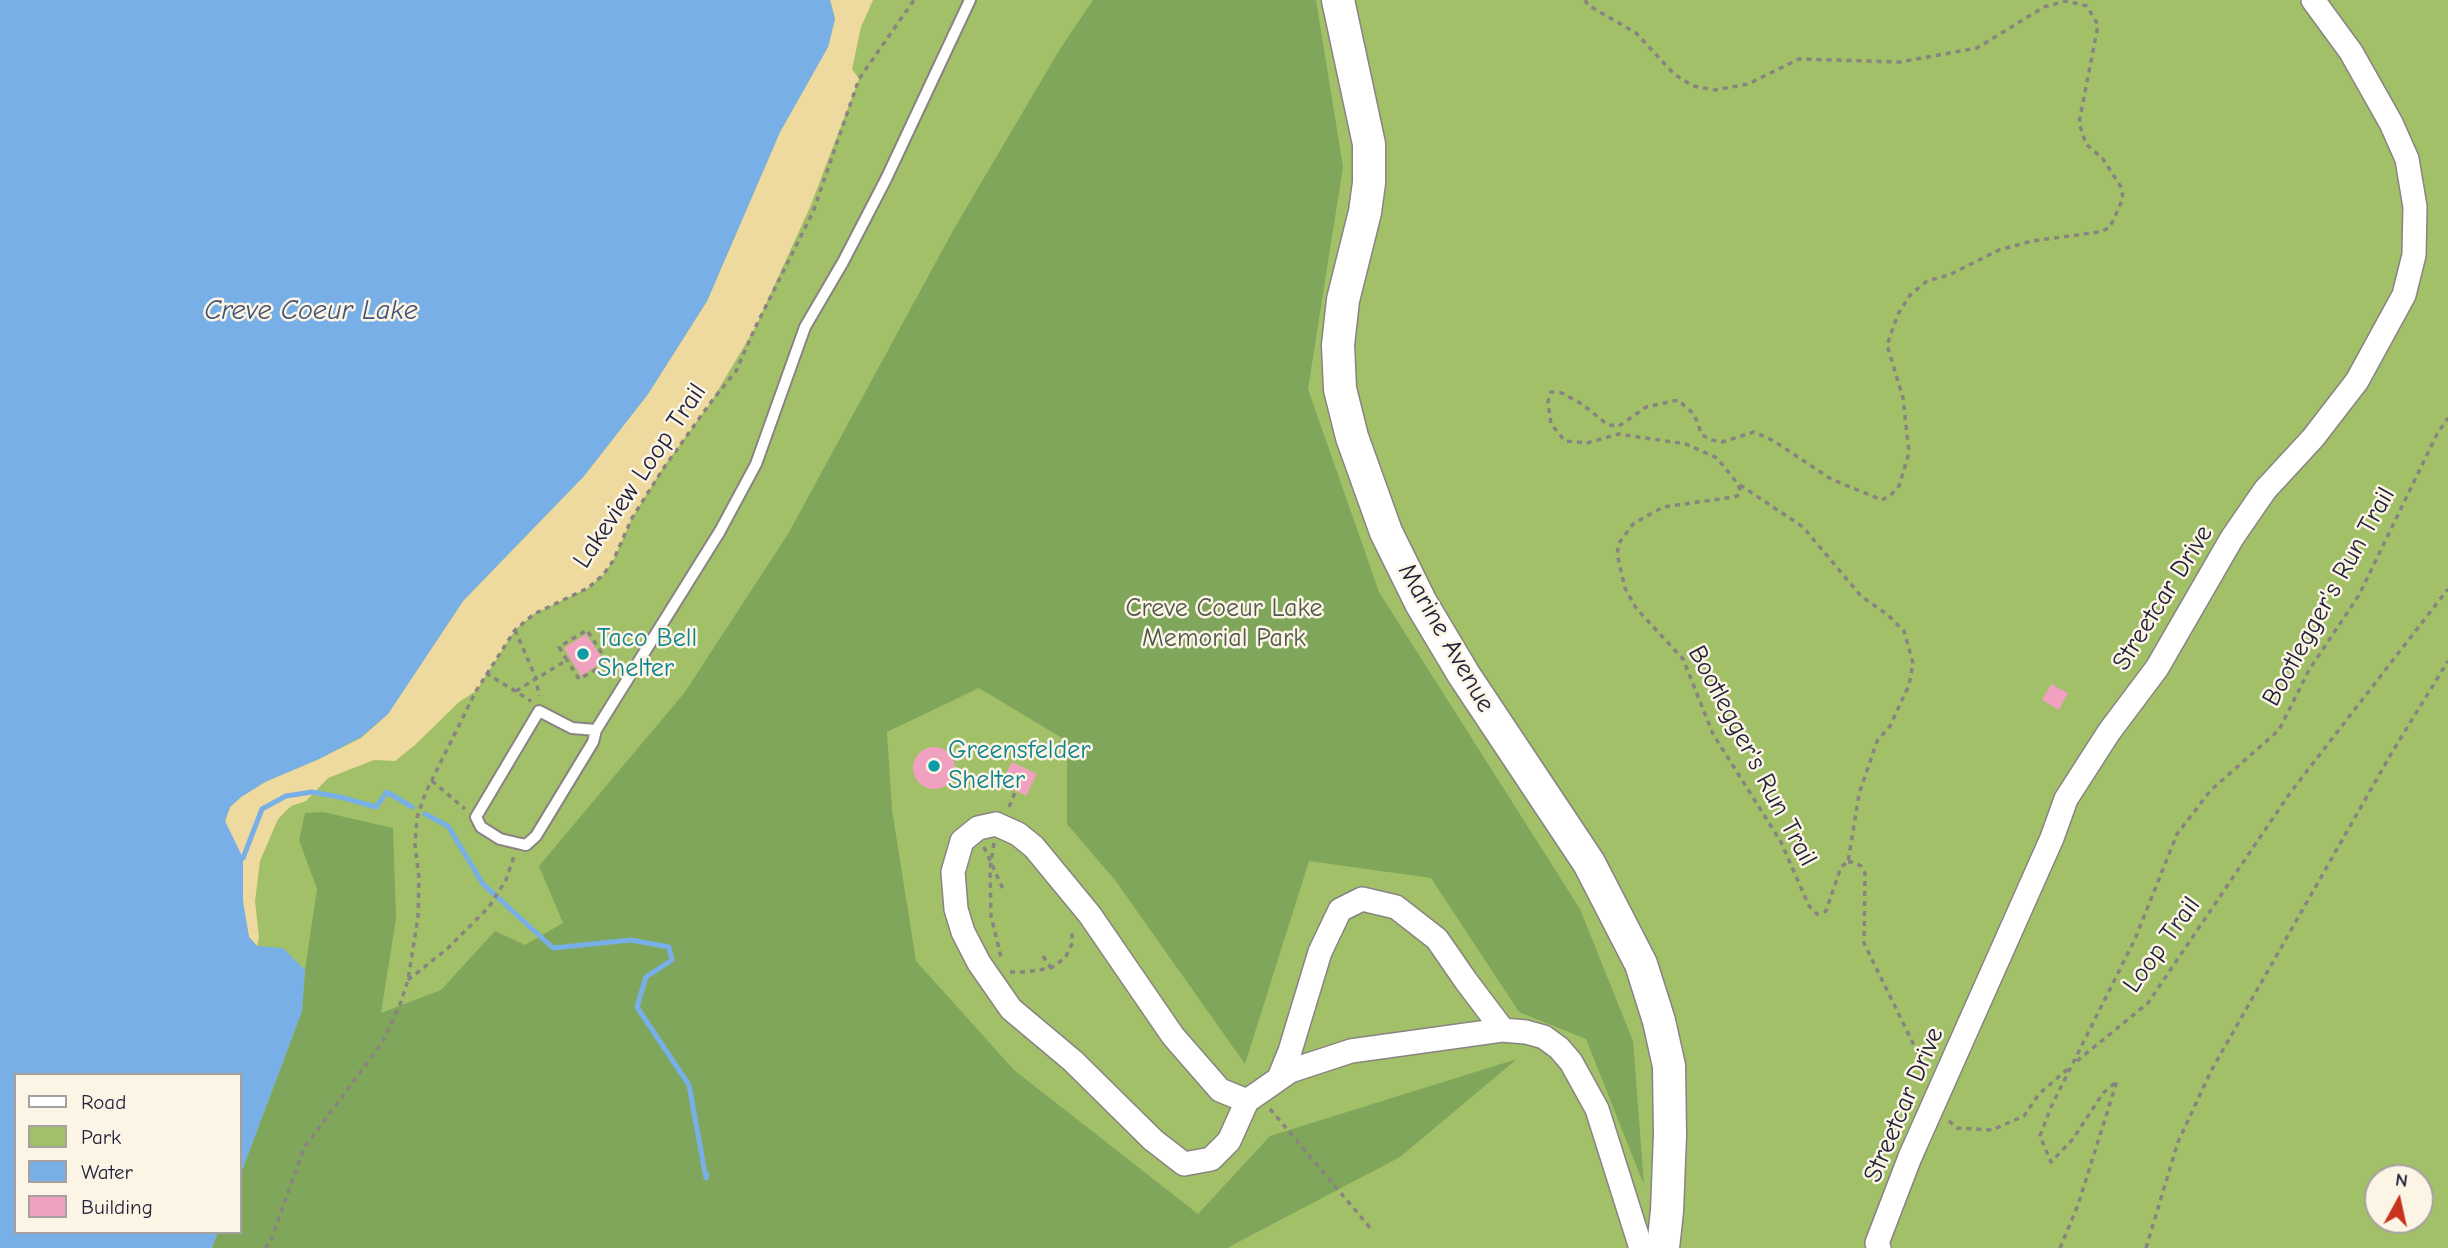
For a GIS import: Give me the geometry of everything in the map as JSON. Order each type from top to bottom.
[{"type":"main road","name":"Marine Avenue","points":[[1338,0],[1369,144],[1369,183],[1365,212],[1343,300],[1338,345],[1340,389],[1352,438],[1386,532],[1421,603],[1464,676],[1589,863],[1641,964],[1659,1021],[1669,1066],[1671,1135],[1662,1248]]},
{"type":"street","name":"Streetcar Drive","points":[[1879,1248],[1877,1243],[1896,1194],[2052,838],[2066,799],[2157,668],[2232,538],[2265,490],[2313,438],[2357,381],[2404,295],[2414,255],[2415,207],[2407,159],[2391,123],[2351,52],[2313,0]]},
{"type":"street","points":[[1252,1098],[1220,1090],[1173,1036],[1090,915],[1034,847],[1018,834],[996,824],[978,828],[962,841],[953,872],[956,909],[963,932],[979,963],[1011,1009],[1073,1061],[1153,1140],[1184,1164],[1211,1159],[1229,1141],[1252,1098],[1290,1070],[1351,1051],[1503,1030],[1526,1032],[1544,1037],[1559,1048],[1571,1062],[1597,1109],[1641,1248]]},
{"type":"street","points":[[1279,1078],[1290,1051],[1320,952],[1340,910],[1362,899],[1396,907],[1437,939],[1503,1030]]},
{"type":"lane","points":[[596,730],[572,728],[539,711],[475,817],[481,827],[500,839],[526,845],[536,836],[593,742],[596,730],[720,531],[747,482],[767,435],[805,327],[843,262],[886,179],[970,0]]},
{"type":"path","name":"Lakeview Loop Trail","points":[[265,1248],[270,1243],[304,1148],[383,1043],[401,1002],[408,980],[418,916],[419,878],[415,845],[417,818],[432,780],[486,673],[515,630],[534,614],[588,588],[603,575],[663,468],[736,371],[754,328],[813,212],[859,79],[914,0]]},
{"type":"path","points":[[1585,0],[1588,5],[1636,33],[1674,74],[1693,86],[1715,90],[1748,84],[1798,60],[1900,62],[1977,48],[2045,7],[2066,1],[2087,6],[2098,24],[2079,124],[2086,144],[2103,159],[2121,187],[2123,198],[2114,219],[2109,228],[2099,232],[2032,241],[1999,250],[1949,275],[1927,281],[1910,295],[1898,314],[1887,345],[1903,398],[1909,453],[1899,486],[1892,494],[1882,500],[1831,479],[1774,441],[1754,432],[1722,442],[1712,440],[1702,435],[1695,414],[1678,400],[1646,407],[1619,426],[1608,425],[1582,404],[1562,393],[1551,392],[1548,402],[1551,425],[1565,441],[1587,443],[1619,434],[1686,444],[1717,458],[1738,484],[1803,527],[1861,596],[1888,615],[1904,631],[1913,663],[1909,685],[1889,726],[1877,741],[1859,794],[1848,862]]},
{"type":"path","name":"Bootlegger's Run Trail","points":[[1738,484],[1739,495],[1734,497],[1663,507],[1633,524],[1619,542],[1618,554],[1625,588],[1636,608],[1683,659],[1713,734],[1781,842],[1809,906],[1817,914],[1826,911],[1841,867],[1848,862],[1861,866],[1865,873],[1864,943],[1949,1121],[1957,1128],[1992,1130],[2024,1116],[2039,1094],[2074,1063],[2135,939],[2177,834],[2211,790],[2279,730],[2309,670],[2359,595],[2437,434],[2448,418]]},
{"type":"path","name":"Loop Trail","points":[[2060,1248],[2078,1205],[2117,1081],[2103,1093],[2073,1139],[2051,1162],[2040,1136],[2051,1107],[2074,1063],[2148,1003],[2290,793],[2448,589]]},
{"type":"path","points":[[515,630],[536,678],[539,711]]},
{"type":"path","points":[[587,630],[608,663],[579,680],[569,661],[559,646],[587,630]]},
{"type":"path","points":[[516,691],[569,661]]},
{"type":"path","points":[[2147,1248],[2178,1142],[2211,1071],[2385,765],[2448,661]]},
{"type":"path","points":[[486,673],[531,701],[539,711]]},
{"type":"path","points":[[432,780],[475,817]]},
{"type":"path","points":[[1016,790],[994,840],[991,864],[991,916],[1003,964],[1011,974],[1051,968],[1065,958],[1073,942],[1071,930]]},
{"type":"path","points":[[978,828],[1003,889]]},
{"type":"path","points":[[408,980],[447,949],[489,907],[506,880],[517,843]]},
{"type":"path","points":[[1043,956],[1051,968]]},
{"type":"path","points":[[1252,1098],[1372,1230]]},
{"type":"green space","name":"Creve Coeur Lake Memorial Park","points":[[0,0],[2448,0],[2448,1248],[0,1248]]},
{"type":"green space","points":[[1093,0],[1316,0],[1343,167],[1308,389],[1379,592],[1580,909],[1633,1041],[1644,1185],[1586,1039],[1519,1012],[1431,878],[1309,861],[1245,1064],[1115,880],[1067,824],[1067,741],[979,688],[887,732],[892,810],[916,961],[1014,1070],[1198,1214],[1270,1136],[1517,1059],[1400,1157],[1227,1248],[212,1248],[217,1234],[242,1234],[242,1171],[302,1011],[317,889],[299,840],[305,813],[323,812],[393,828],[396,918],[381,1013],[441,990],[495,931],[525,945],[563,923],[539,866],[685,692],[788,534],[955,227],[1060,49]]},
{"type":"sand","points":[[830,0],[873,0],[861,27],[852,69],[859,79],[810,207],[755,328],[711,402],[663,468],[632,518],[613,561],[603,575],[588,588],[534,614],[515,630],[476,691],[459,702],[395,761],[374,760],[328,778],[306,801],[291,806],[278,819],[260,861],[255,901],[259,938],[257,946],[249,937],[225,821],[230,807],[265,782],[361,738],[388,714],[463,601],[584,476],[648,394],[707,301],[780,132],[828,47],[835,19]]},
{"type":"water","name":"Creve Coeur Lake","points":[[0,0],[830,0],[835,19],[828,47],[780,132],[707,301],[648,394],[584,476],[463,601],[388,714],[361,737],[265,782],[230,807],[225,821],[243,858],[243,901],[249,937],[257,946],[283,948],[305,970],[302,1011],[242,1171],[242,1073],[14,1073],[14,1234],[217,1234],[212,1248],[0,1248]]},
{"type":"building","name":"Taco Bell Shelter","points":[[586,634],[604,661],[581,676],[564,648]]},
{"type":"building","points":[[2051,684],[2068,693],[2059,710],[2042,700]]},
{"type":"building","name":"Greensfelder Shelter","points":[[934,747],[949,753],[955,768],[949,783],[934,789],[919,783],[913,768],[919,753]]},
{"type":"building","points":[[1012,762],[1037,774],[1026,796],[1001,783]]},
{"type":"waterway","points":[[243,858],[262,809],[286,796],[312,792],[376,807],[387,792],[412,807]]},
{"type":"waterway","points":[[425,814],[448,826],[483,884],[553,948],[631,940],[669,947],[672,960],[646,977],[637,1007],[689,1085],[706,1178],[707,1175]]},
{"type":"place","name":"Taco Bell Shelter","points":[[583,654]]},
{"type":"place","name":"Greensfelder Shelter","points":[[934,766]]}]
